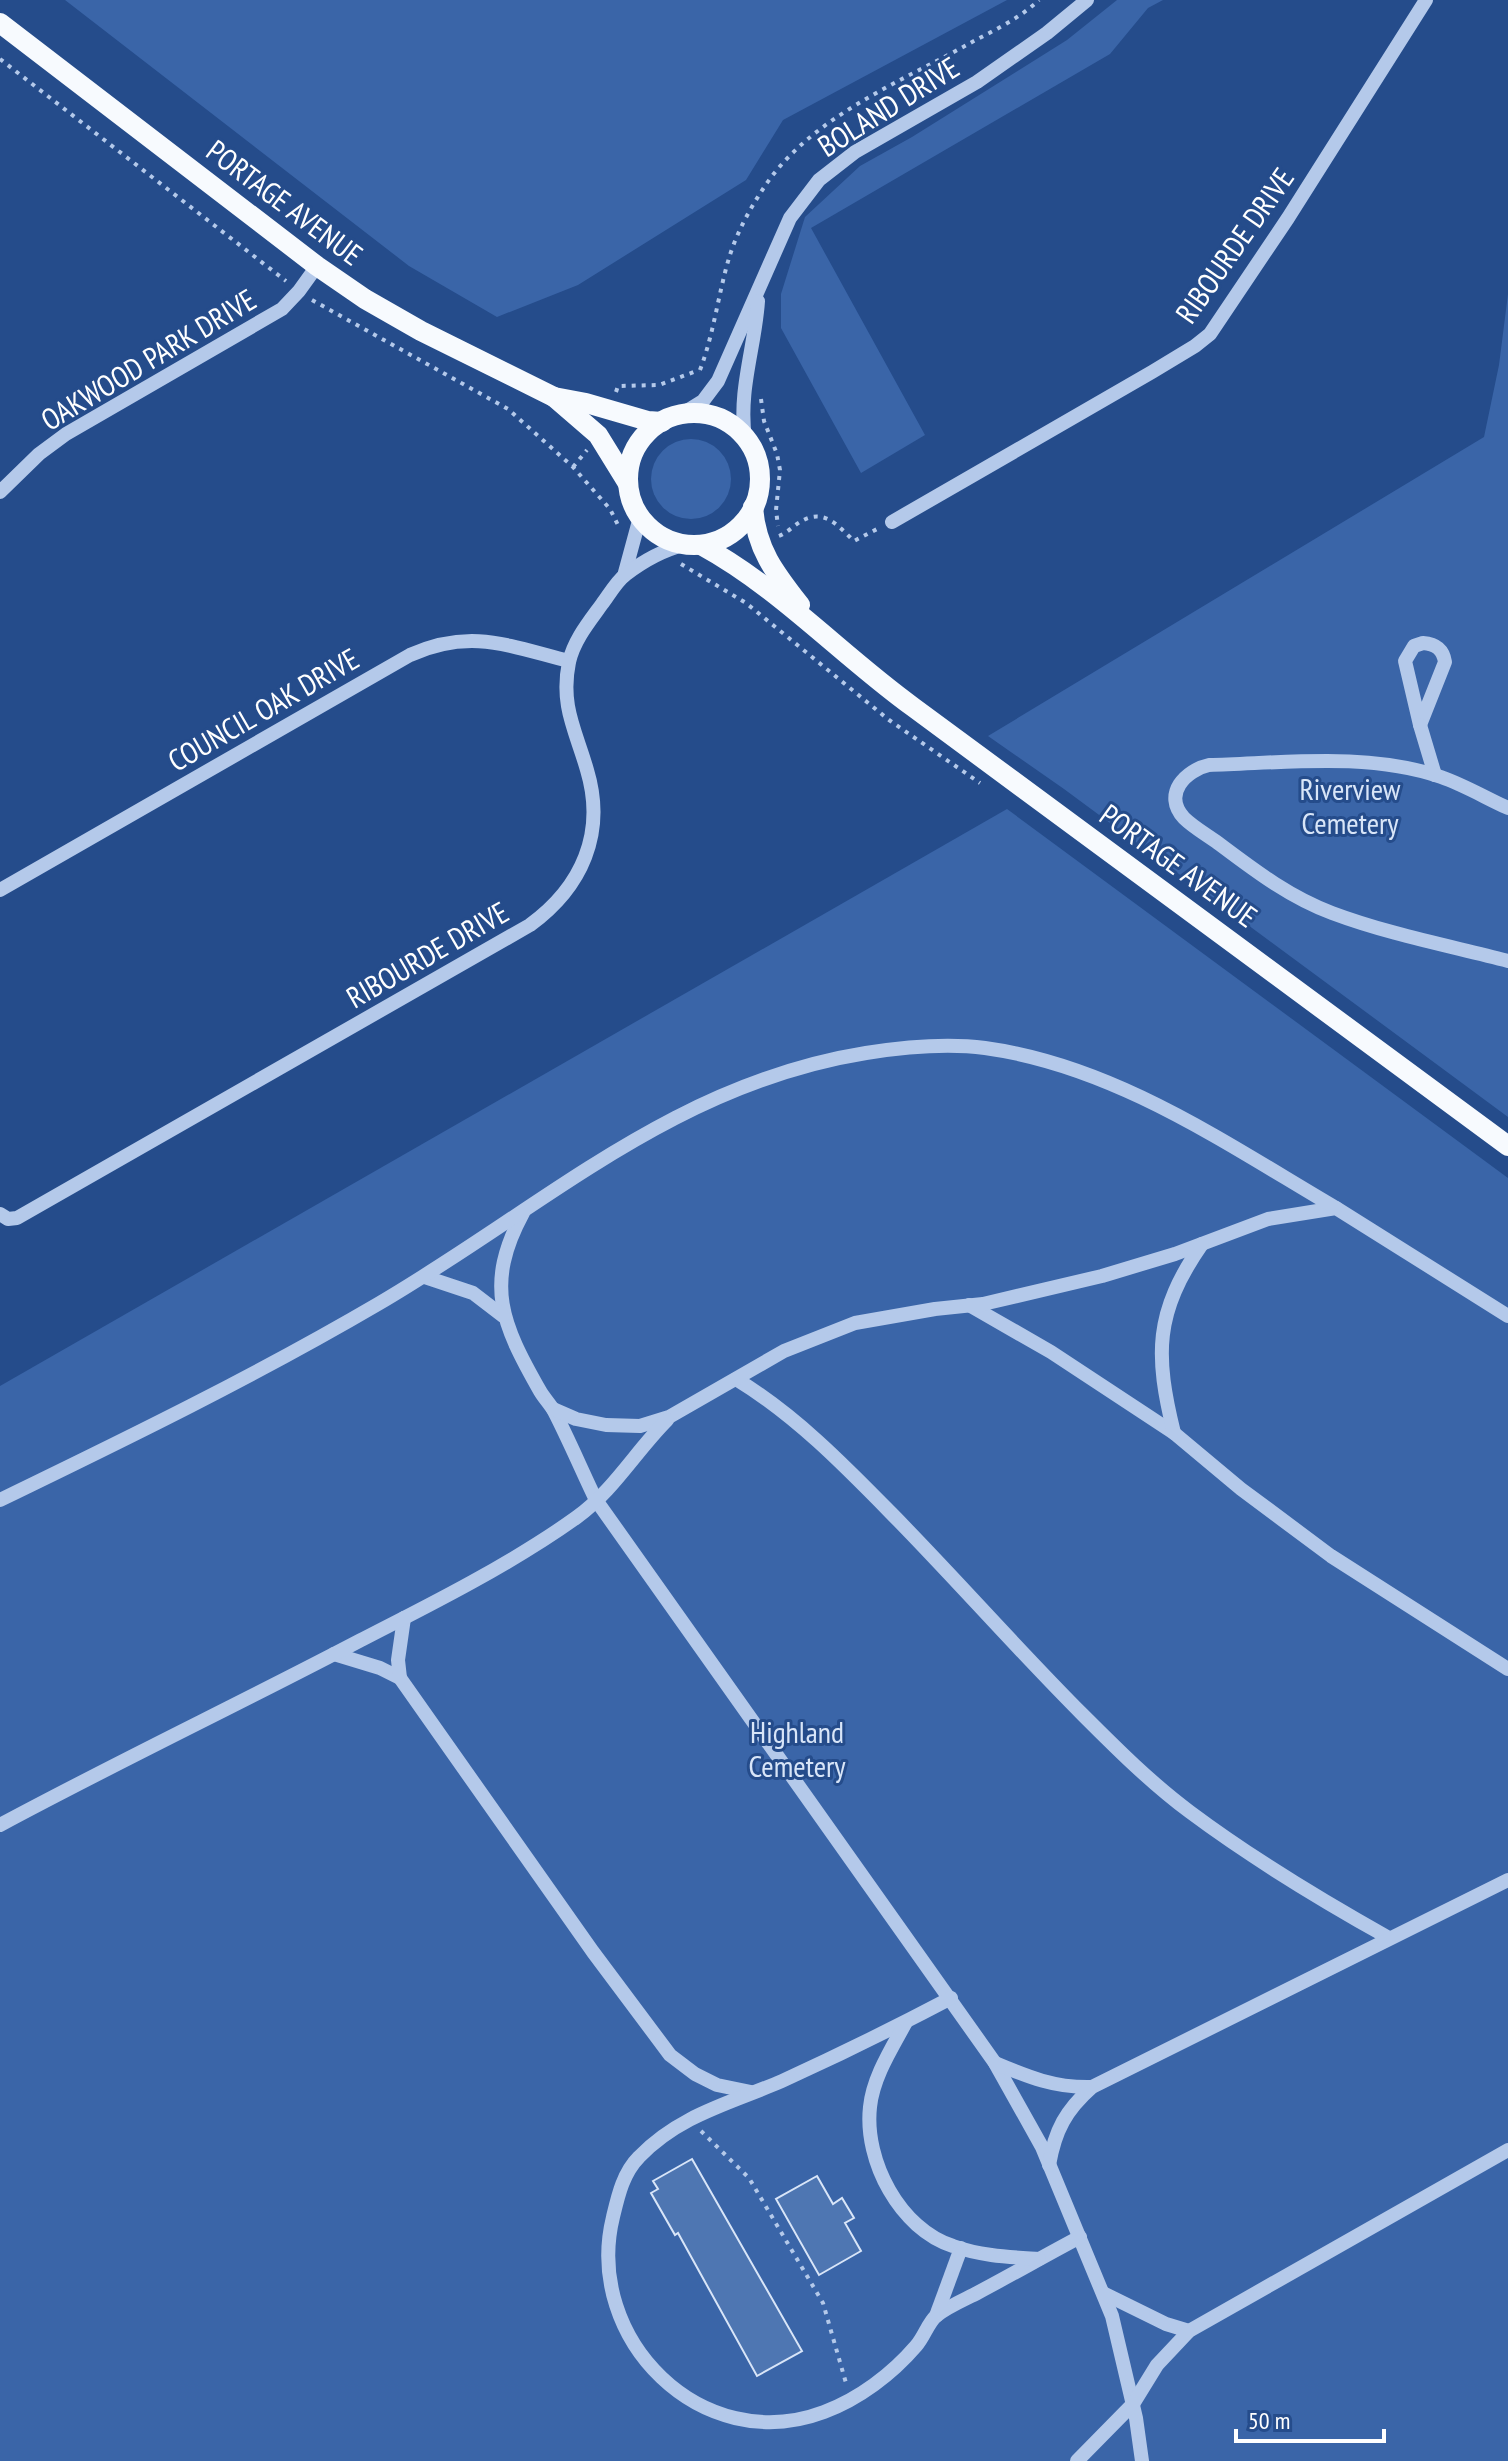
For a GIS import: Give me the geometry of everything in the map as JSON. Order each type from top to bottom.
[{"type":"main road","name":"PORTAGE AVENUE","points":[[0,23],[317,266],[365,299],[421,331],[554,397],[598,435],[627,482]]},
{"type":"main road","name":"PORTAGE AVENUE","points":[[554,397],[662,422]]},
{"type":"main road","points":[[700,413],[717,417],[733,426],[755,454],[759,471],[759,490],[753,507],[741,525],[723,538],[693,545],[665,537],[640,517],[633,507],[627,482],[629,464],[647,432],[682,414],[700,413]]},
{"type":"main road","name":"PORTAGE AVENUE","points":[[753,507],[755,531],[762,551],[818,627]]},
{"type":"main road","name":"PORTAGE AVENUE","points":[[693,545],[724,557],[818,627],[897,695],[1508,1146]]},
{"type":"street","name":"BOLAND DRIVE","points":[[682,414],[703,401],[718,381],[790,218],[819,180],[855,152],[977,82],[1047,33],[1087,0]]},
{"type":"street","name":"RIBOURDE DRIVE","points":[[892,522],[1152,372],[1210,334],[1288,218],[1426,0]]},
{"type":"street","name":"OAKWOOD PARK DRIVE","points":[[0,492],[39,454],[66,434],[282,309],[317,266]]},
{"type":"street","name":"BOLAND DRIVE","points":[[745,438],[742,416],[744,391],[756,331],[759,293]]},
{"type":"street","name":"RIBOURDE DRIVE","points":[[624,576],[640,517]]},
{"type":"street","name":"RIBOURDE DRIVE","points":[[4,1216],[17,1218],[213,1108],[530,925],[549,910],[578,874],[590,840],[594,816],[590,780],[567,709],[569,661],[580,634],[624,576],[661,551],[693,545]]},
{"type":"street","name":"COUNCIL OAK DRIVE","points":[[0,890],[430,646],[462,640],[492,642],[569,661]]},
{"type":"street","points":[[1420,725],[1445,662],[1440,649],[1423,643],[1414,646],[1405,661],[1420,725],[1435,775]]},
{"type":"street","points":[[1508,808],[1435,775],[1403,767],[1356,763],[1209,765],[1185,775],[1178,784],[1176,798],[1183,817],[1262,875],[1307,902],[1373,926],[1508,961]]},
{"type":"street","points":[[0,1500],[232,1385],[425,1277],[582,1170],[628,1142],[729,1091],[833,1059],[900,1048],[949,1046],[1004,1051],[1115,1085],[1159,1104],[1336,1208],[1508,1316]]},
{"type":"street","points":[[553,1409],[576,1419],[606,1425],[640,1426],[669,1417],[784,1351],[855,1323],[969,1305],[1102,1276],[1268,1219],[1336,1208]]},
{"type":"street","points":[[524,1211],[507,1243],[501,1274],[503,1316],[541,1394],[553,1409],[596,1500],[995,2063],[1049,2165],[1112,2316],[1133,2404],[1142,2461]]},
{"type":"street","points":[[1174,1433],[1160,1363],[1161,1338],[1169,1307],[1186,1268],[1203,1243]]},
{"type":"street","points":[[425,1277],[473,1293],[503,1316]]},
{"type":"street","points":[[969,1305],[1051,1352],[1174,1433],[1241,1489],[1331,1556],[1508,1669]]},
{"type":"street","points":[[736,1379],[762,1395],[845,1465],[1080,1712],[1157,1785],[1190,1812],[1276,1871],[1389,1938]]},
{"type":"street","points":[[0,1825],[404,1618],[506,1561],[578,1517],[611,1487],[645,1441],[669,1417]]},
{"type":"street","points":[[400,1678],[398,1660],[404,1618]]},
{"type":"street","points":[[334,1654],[380,1668],[400,1678],[593,1952],[670,2055],[695,2074],[717,2085],[751,2092]]},
{"type":"street","points":[[1049,2165],[1058,2128],[1072,2104],[1092,2087],[1508,1880]]},
{"type":"street","points":[[951,1998],[779,2082],[688,2118],[660,2137],[637,2159],[620,2187],[611,2227],[609,2280],[629,2337],[641,2357],[667,2385],[694,2402],[728,2416],[745,2420],[790,2421],[824,2412],[887,2376],[918,2344],[936,2316],[961,2248]]},
{"type":"street","points":[[906,2022],[883,2065],[870,2106],[872,2140],[881,2174],[896,2201],[922,2227],[950,2245],[994,2256],[1039,2259]]},
{"type":"street","points":[[995,2063],[1027,2077],[1066,2088],[1092,2087]]},
{"type":"street","points":[[1077,2461],[1133,2404],[1157,2365],[1189,2331],[1508,2150]]},
{"type":"street","points":[[936,2316],[1080,2237]]},
{"type":"street","points":[[1103,2293],[1166,2324],[1189,2331]]},
{"type":"path","points":[[615,395],[618,386],[659,385],[700,370],[709,377]]},
{"type":"path","points":[[754,395],[763,404],[764,421],[780,470],[776,510],[779,536]]},
{"type":"path","points":[[573,467],[590,447]]},
{"type":"path","points":[[772,543],[802,520],[815,516],[829,517],[854,541],[892,522]]},
{"type":"path","points":[[688,2118],[749,2178],[823,2303],[851,2398]]},
{"type":"green space","points":[[65,0],[1007,0],[783,120],[746,180],[578,285],[497,317],[409,266]]},
{"type":"green space","points":[[1117,0],[1163,0],[1148,8],[1110,54],[811,228],[925,435],[861,473],[781,328],[781,294],[805,217],[860,166],[1067,40]]},
{"type":"green space","name":"Riverview Cemetery","points":[[1508,294],[1508,1117],[988,736],[1484,437],[1499,365]]},
{"type":"green space","points":[[691,439],[706,442],[719,451],[728,464],[731,479],[728,494],[719,507],[706,516],[691,519],[676,516],[663,507],[654,494],[651,479],[654,464],[663,451],[676,442]]},
{"type":"green space","name":"Highland Cemetery","points":[[1007,809],[1508,1178],[1508,2461],[0,2461],[0,1386]]},
{"type":"building","points":[[692,2159],[802,2351],[757,2376],[678,2233],[675,2235],[651,2193],[658,2189],[653,2181]]},
{"type":"building","points":[[817,2176],[833,2204],[842,2198],[854,2218],[845,2223],[861,2251],[819,2275],[776,2199]]}]
